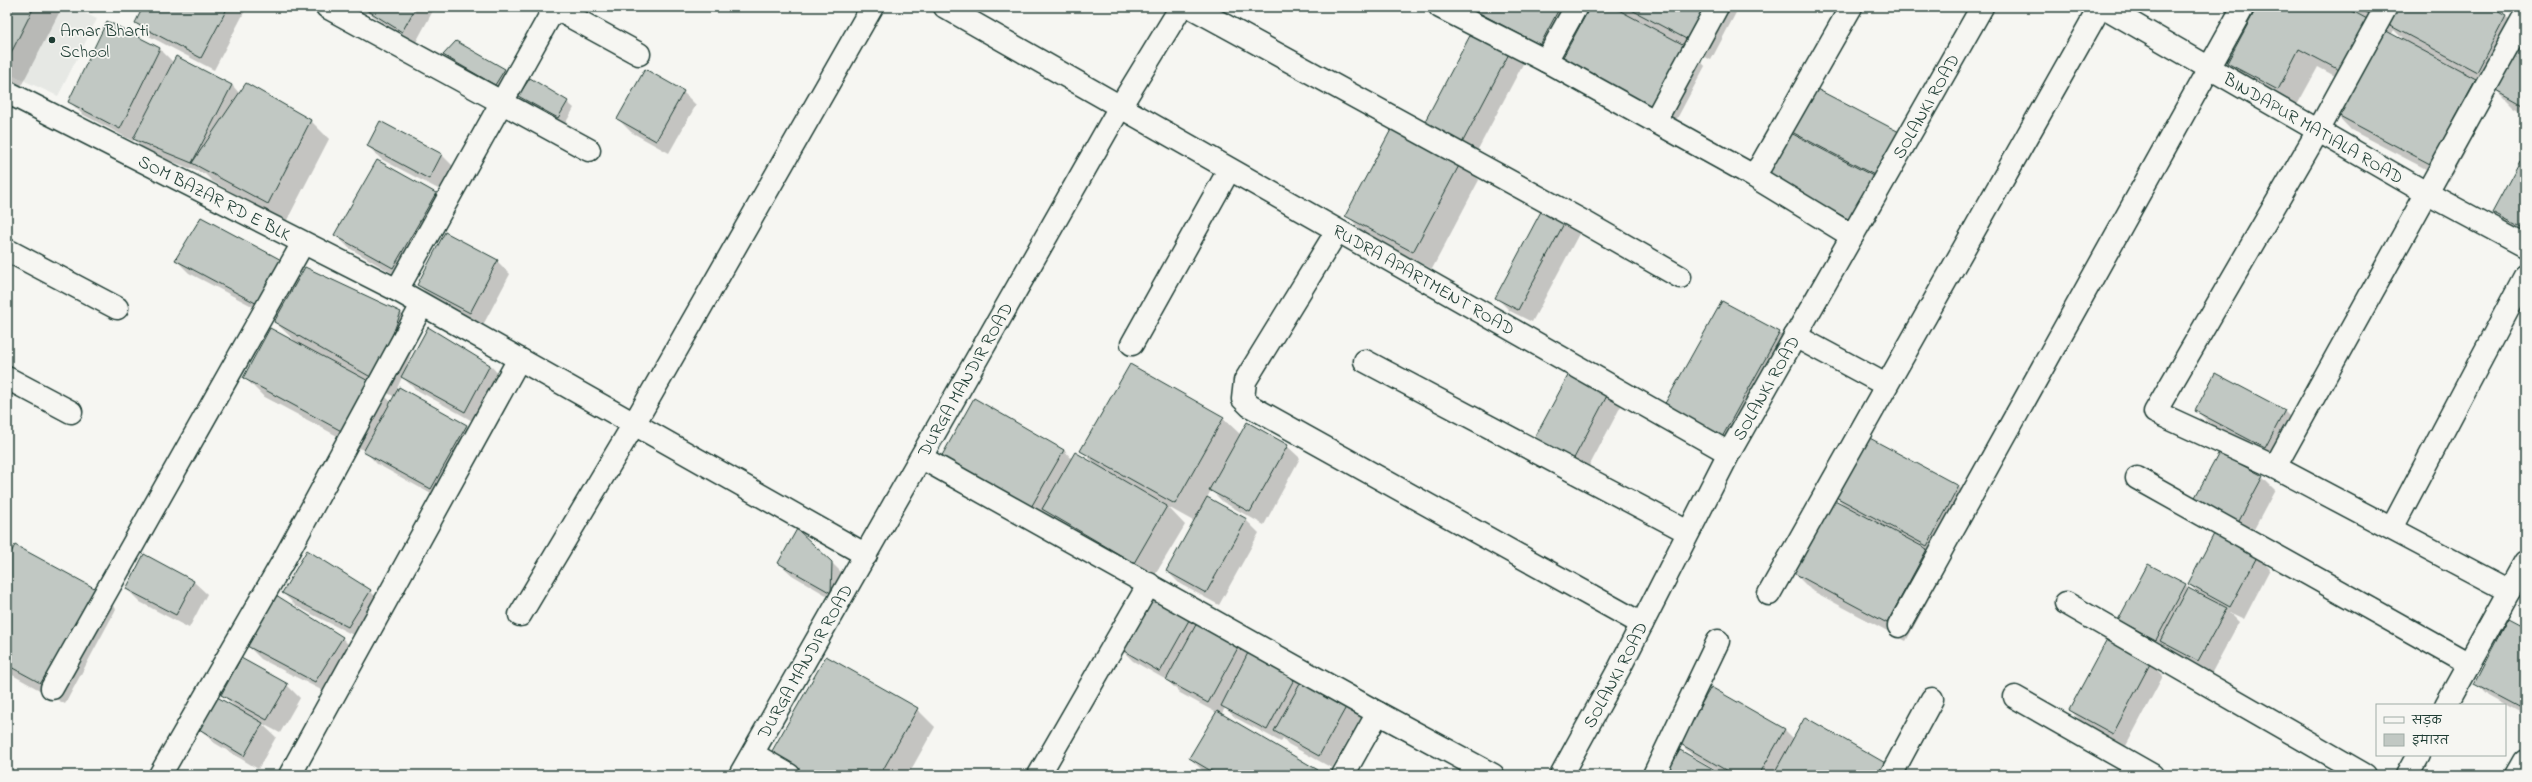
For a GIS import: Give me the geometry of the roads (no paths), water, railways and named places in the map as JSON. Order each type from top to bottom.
[{"type":"street","points":[[327,7],[589,150]]},
{"type":"street","points":[[397,290],[500,101],[554,7],[639,54]]},
{"type":"street","points":[[520,614],[634,424],[872,7]]},
{"type":"street","name":"RUDRA APARTMENT ROAD","points":[[945,7],[1229,170],[1729,453]]},
{"type":"street","name":"DURGA MANDIR ROAD","points":[[740,775],[922,458],[1120,107],[1181,7]]},
{"type":"street","points":[[1191,7],[1584,222],[1680,277]]},
{"type":"street","points":[[1440,7],[1546,61],[1655,121],[1750,174],[1852,236]]},
{"type":"street","points":[[1546,61],[1576,7]]},
{"type":"street","points":[[1655,121],[1718,7]]},
{"type":"street","points":[[1750,174],[1756,172],[1851,7]]},
{"type":"street","name":"SOLANKI ROAD","points":[[1561,775],[1642,624],[1729,453],[1982,7]]},
{"type":"street","points":[[1769,594],[2100,7]]},
{"type":"street","name":"BINDAPUR MATIALA ROAD","points":[[2104,7],[2428,194],[2525,246]]},
{"type":"street","points":[[1899,626],[2244,7]]},
{"type":"street","points":[[2386,7],[2318,131],[2155,412],[2275,467],[2509,591]]},
{"type":"street","points":[[2275,467],[2428,194],[2525,16]]},
{"type":"street","name":"SOM BAZAR RD E BLK","points":[[7,92],[397,290],[866,555]]},
{"type":"street","points":[[1132,344],[1229,170]]},
{"type":"street","points":[[1337,231],[1245,381],[1243,399],[1250,406],[1642,624]]},
{"type":"street","points":[[52,688],[303,243]]},
{"type":"street","points":[[7,250],[117,308]]},
{"type":"street","points":[[2392,528],[2525,276]]},
{"type":"street","points":[[160,775],[282,563],[422,305]]},
{"type":"street","points":[[1795,336],[1886,385]]},
{"type":"street","points":[[290,775],[519,359]]},
{"type":"street","points":[[1365,361],[1688,532]]},
{"type":"street","points":[[7,378],[71,412]]},
{"type":"street","points":[[922,458],[1149,584],[1378,714],[1492,775]]},
{"type":"street","points":[[2137,478],[2469,664]]},
{"type":"street","points":[[2447,704],[2525,562]]},
{"type":"street","points":[[1039,775],[1149,584]]},
{"type":"street","points":[[2066,603],[2365,775]]},
{"type":"street","points":[[1654,775],[1718,641]]},
{"type":"street","points":[[2015,697],[2152,775]]},
{"type":"street","points":[[1890,775],[1932,699]]},
{"type":"street","points":[[1343,775],[1378,714]]},
{"type":"street","points":[[753,754],[789,775]]},
{"type":"street","points":[[2407,775],[2417,756]]},
{"type":"street","points":[[2517,775],[2525,761]]},
{"type":"place","name":"Amar Bharti School","points":[[52,40]]}]
